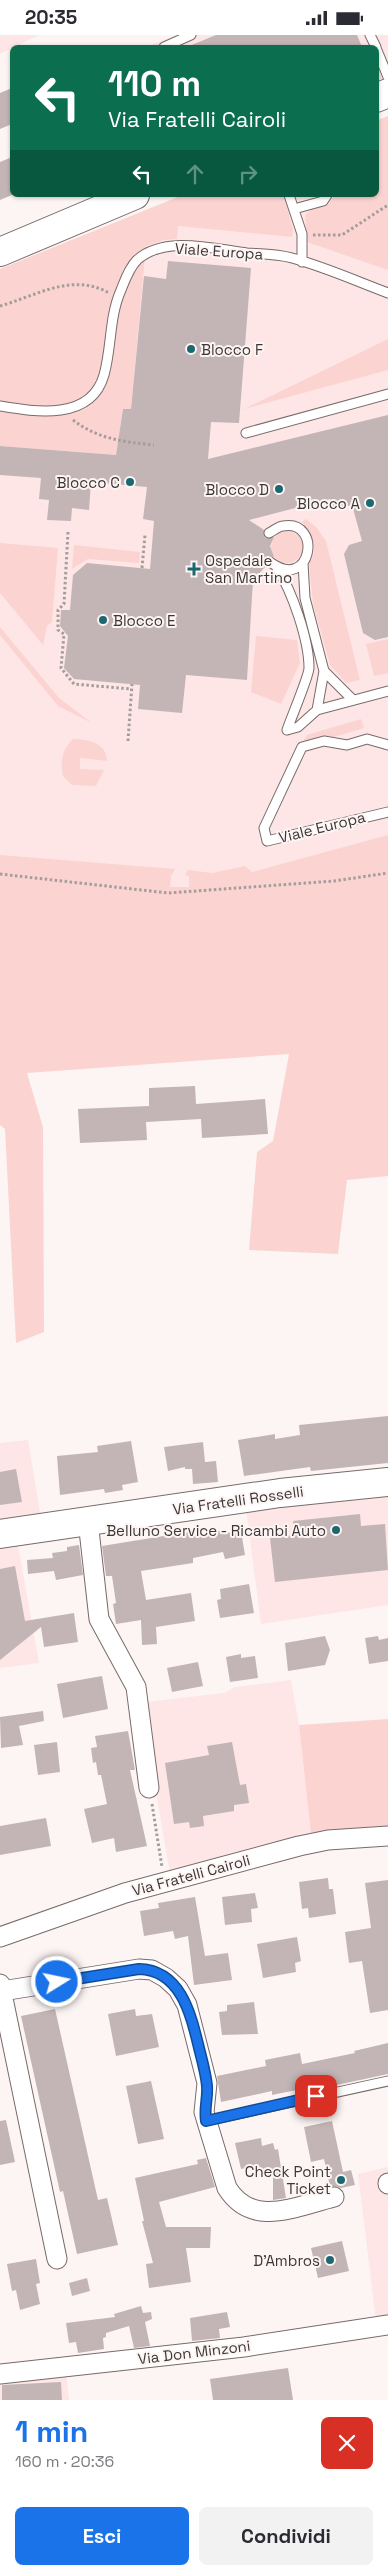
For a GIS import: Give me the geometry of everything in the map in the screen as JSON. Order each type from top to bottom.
[{"type":"main road","points":[[0,252],[130,197]]},
{"type":"main road","name":"Via Fratelli Rosselli","points":[[0,1535],[280,1493],[388,1482]]},
{"type":"street","points":[[88,1521],[99,1619],[136,1687],[150,1788]]},
{"type":"street","name":"Via Fratelli Cairoli","points":[[0,1937],[125,1893],[308,1843],[388,1836]]},
{"type":"street","points":[[57,2259],[1,1988],[139,1969],[152,1970],[166,1978],[182,1997],[194,2024],[207,2083],[204,2112],[227,2188],[244,2206],[259,2212],[272,2212],[334,2197]]},
{"type":"street","name":"Via Don Minzoni","points":[[0,2374],[244,2347],[388,2325]]},
{"type":"lane","points":[[168,45],[191,35]]},
{"type":"lane","points":[[380,65],[388,77]]},
{"type":"lane","points":[[290,197],[302,234],[302,262]]},
{"type":"lane","points":[[294,209],[323,201],[326,197]]},
{"type":"lane","name":"Viale Europa","points":[[117,298],[130,270],[138,260],[163,248],[186,245],[291,258],[388,293]]},
{"type":"lane","points":[[0,406],[41,412],[65,410],[93,395],[100,385],[104,374],[112,313],[117,298]]},
{"type":"lane","points":[[246,433],[388,394]]},
{"type":"lane","points":[[269,533],[283,525],[297,527],[307,537],[309,551],[304,563],[305,598],[324,671],[318,711]]},
{"type":"lane","points":[[304,563],[291,570],[274,565],[286,582],[299,615],[309,669],[287,730],[298,727],[318,711],[388,691]]},
{"type":"lane","points":[[324,671],[353,701]]},
{"type":"lane","name":"Viale Europa","points":[[388,745],[367,739],[347,745],[324,741],[302,747],[264,828],[267,841],[388,812]]},
{"type":"lane","points":[[206,2121],[388,2081]]},
{"type":"path","points":[[302,234],[342,235],[388,205]]},
{"type":"path","points":[[0,306],[29,298],[53,287],[81,283],[101,289],[117,298]]},
{"type":"path","points":[[65,410],[70,418],[97,435],[121,441],[154,445]]},
{"type":"path","points":[[68,532],[64,604],[58,610],[58,630],[64,634],[61,668],[74,684],[132,689]]},
{"type":"path","points":[[142,568],[145,535]]},
{"type":"path","points":[[128,741],[132,684]]},
{"type":"path","points":[[0,874],[168,893],[334,881],[388,873]]},
{"type":"path","points":[[150,1788],[165,1882]]},
{"type":"shaded area","points":[[0,35],[39,35],[18,45],[10,45],[10,49],[0,54]]},
{"type":"shaded area","points":[[176,35],[388,35],[388,85],[379,89],[379,45],[150,45]]},
{"type":"shaded area","name":"Ospedale San Martino","points":[[388,116],[388,870],[170,888],[0,871],[0,269],[178,197],[379,197],[379,120]]},
{"type":"shaded area","points":[[388,116],[388,270],[307,242],[305,215],[313,208],[324,205],[334,197],[379,197],[379,120]]},
{"type":"shaded area","points":[[178,197],[285,197],[293,230],[292,237],[178,226],[177,239],[164,240],[146,246],[131,409],[123,409],[116,455],[0,446],[0,269]]},
{"type":"shaded area","points":[[388,339],[388,370],[244,409]]},
{"type":"shaded area","points":[[306,519],[316,527],[326,541],[360,680],[346,683],[330,665],[313,604],[309,564],[314,553],[314,543],[302,522]]},
{"type":"shaded area","points":[[287,531],[298,536],[303,547],[298,558],[287,563],[276,558],[271,547],[276,536]]},
{"type":"shaded area","points":[[0,543],[58,548],[52,622],[47,626],[43,645],[0,593]]},
{"type":"shaded area","points":[[74,545],[140,552],[139,563],[88,559],[72,569]]},
{"type":"shaded area","points":[[0,627],[59,698],[92,723],[58,706],[0,635]]},
{"type":"shaded area","points":[[256,636],[297,640],[300,663],[281,704],[251,692]]},
{"type":"shaded area","points":[[388,639],[388,673],[374,676],[366,644]]},
{"type":"shaded area","points":[[361,719],[364,728],[300,747],[307,735]]},
{"type":"shaded area","points":[[73,739],[96,743],[104,750],[107,761],[80,758],[80,769],[104,770],[96,786],[72,785],[63,776],[63,756],[66,747]]},
{"type":"shaded area","points":[[388,835],[388,1176],[347,1180],[338,1254],[249,1250],[257,1152],[273,1141],[289,1054],[27,1073],[43,1127],[44,1332],[16,1343],[5,1129],[0,1125],[0,855],[175,869],[171,876],[170,887],[189,887],[189,876],[185,875],[188,870],[212,873],[245,866],[252,872]]},
{"type":"shaded area","points":[[28,1440],[42,1524],[15,1528],[39,1663],[0,1668],[0,1443]]},
{"type":"shaded area","points":[[388,1484],[388,1605],[261,1624],[245,1501]]},
{"type":"shaded area","points":[[291,1680],[299,1725],[311,1834],[170,1874],[153,1775],[145,1702],[224,1693],[235,1687]]},
{"type":"shaded area","points":[[388,1719],[388,1830],[311,1834],[299,1725]]},
{"type":"shaded area","points":[[388,2167],[388,2321],[376,2321],[358,2174]]},
{"type":"shaded area","points":[[65,2362],[69,2400],[0,2400],[0,2370]]},
{"type":"building","points":[[216,35],[357,35],[361,45],[192,45]]},
{"type":"building","points":[[10,89],[10,125],[0,129],[0,93]]},
{"type":"building","points":[[10,158],[10,196],[0,200],[0,162]]},
{"type":"building","points":[[168,261],[251,268],[239,423],[211,422],[208,459],[388,415],[388,637],[375,640],[363,633],[344,554],[349,545],[362,541],[352,505],[334,509],[330,499],[249,520],[264,530],[265,538],[274,537],[270,546],[274,557],[266,557],[264,562],[266,566],[253,580],[247,680],[186,675],[182,713],[138,709],[140,685],[74,679],[64,668],[68,636],[60,626],[61,610],[70,610],[73,575],[87,563],[150,569],[154,521],[143,519],[147,487],[91,482],[89,510],[72,508],[71,521],[47,520],[49,500],[39,499],[41,478],[0,475],[0,446],[116,455],[123,409],[131,409],[144,276],[166,279]]},
{"type":"building","points":[[195,1086],[196,1104],[265,1099],[268,1134],[202,1138],[201,1119],[146,1122],[147,1140],[80,1143],[78,1109],[149,1106],[149,1088]]},
{"type":"building","points":[[388,1416],[388,1463],[311,1471],[310,1467],[244,1476],[238,1440],[275,1434],[275,1439],[300,1435],[299,1425]]},
{"type":"building","points":[[131,1441],[138,1482],[122,1485],[123,1490],[105,1493],[104,1489],[60,1495],[57,1456],[98,1452],[97,1446]]},
{"type":"building","points":[[203,1442],[205,1462],[216,1461],[218,1482],[193,1484],[192,1469],[185,1469],[185,1467],[168,1471],[164,1447]]},
{"type":"building","points":[[16,1469],[22,1502],[0,1505],[0,1472]]},
{"type":"building","points":[[360,1514],[361,1526],[385,1524],[388,1570],[275,1582],[270,1538],[294,1535],[293,1521]]},
{"type":"building","points":[[224,1530],[225,1533],[241,1531],[245,1555],[225,1559],[223,1552],[193,1558],[193,1563],[141,1571],[146,1600],[191,1593],[195,1621],[156,1627],[157,1644],[142,1645],[141,1620],[116,1624],[113,1604],[116,1603],[112,1576],[106,1576],[102,1546],[188,1532],[189,1537]]},
{"type":"building","points":[[79,1545],[83,1575],[56,1580],[54,1571],[28,1574],[27,1560],[53,1558],[52,1553],[67,1551],[67,1547]]},
{"type":"building","points":[[15,1566],[25,1621],[74,1613],[78,1642],[44,1647],[41,1627],[0,1660],[0,1569]]},
{"type":"building","points":[[249,1584],[254,1613],[220,1618],[217,1600],[221,1599],[220,1589]]},
{"type":"building","points":[[325,1636],[330,1650],[325,1665],[288,1671],[285,1643]]},
{"type":"building","points":[[378,1636],[379,1640],[388,1638],[388,1661],[369,1664],[365,1638]]},
{"type":"building","points":[[241,1654],[241,1658],[255,1656],[258,1678],[230,1682],[226,1657]]},
{"type":"building","points":[[198,1662],[203,1686],[172,1692],[167,1668]]},
{"type":"building","points":[[102,1676],[108,1709],[63,1718],[57,1684]]},
{"type":"building","points":[[43,1711],[44,1721],[19,1726],[23,1745],[1,1748],[0,1717]]},
{"type":"building","points":[[128,1731],[135,1770],[130,1770],[147,1846],[116,1852],[114,1838],[92,1843],[84,1809],[107,1804],[101,1775],[98,1775],[96,1762],[93,1763],[91,1748],[97,1747],[95,1736]]},
{"type":"building","points":[[57,1742],[60,1772],[38,1775],[34,1745]]},
{"type":"building","points":[[232,1742],[240,1785],[246,1784],[249,1803],[234,1805],[234,1811],[203,1816],[204,1826],[190,1828],[189,1822],[174,1824],[165,1763],[209,1755],[207,1746]]},
{"type":"building","points":[[46,1818],[51,1846],[0,1855],[0,1826]]},
{"type":"building","points":[[328,1878],[329,1889],[333,1889],[336,1914],[309,1918],[308,1908],[302,1909],[299,1882]]},
{"type":"building","points":[[388,1880],[388,2010],[370,2013],[362,1961],[349,1963],[345,1932],[371,1928],[365,1883]]},
{"type":"building","points":[[255,1893],[258,1908],[251,1909],[252,1922],[225,1925],[222,1897]]},
{"type":"building","points":[[195,1897],[205,1956],[228,1953],[232,1980],[194,1985],[188,1936],[175,1939],[173,1931],[144,1936],[140,1911],[159,1908],[158,1903]]},
{"type":"building","points":[[297,1937],[301,1961],[295,1963],[296,1972],[263,1978],[257,1944]]},
{"type":"building","points":[[254,2002],[258,2034],[222,2035],[219,2012],[227,2011],[227,2005]]},
{"type":"building","points":[[55,2009],[98,2200],[107,2198],[118,2245],[77,2254],[63,2191],[60,2192],[21,2016]]},
{"type":"building","points":[[135,2009],[136,2016],[152,2014],[159,2047],[116,2056],[108,2014]]},
{"type":"building","points":[[388,2043],[388,2074],[332,2086],[331,2083],[272,2095],[272,2091],[221,2102],[217,2076],[266,2066],[265,2060],[300,2053],[302,2064],[355,2053],[354,2051]]},
{"type":"building","points":[[151,2081],[164,2139],[138,2144],[126,2086]]},
{"type":"building","points":[[6,2120],[15,2162],[0,2165],[0,2121]]},
{"type":"building","points":[[332,2121],[343,2172],[351,2170],[355,2185],[341,2188],[330,2186],[324,2159],[311,2162],[304,2127]]},
{"type":"building","points":[[261,2138],[262,2146],[273,2143],[275,2150],[278,2149],[286,2198],[273,2200],[273,2173],[261,2175],[259,2165],[241,2169],[235,2143]]},
{"type":"building","points":[[206,2158],[215,2187],[159,2202],[166,2227],[211,2227],[210,2248],[186,2248],[191,2282],[149,2288],[146,2264],[153,2263],[142,2221],[144,2221],[135,2178],[198,2164],[197,2160]]},
{"type":"building","name":"D'Ambros","points":[[342,2241],[349,2271],[318,2278],[311,2248]]},
{"type":"building","points":[[36,2259],[40,2283],[36,2284],[40,2304],[20,2310],[16,2290],[12,2291],[7,2264]]},
{"type":"building","points":[[87,2278],[90,2291],[72,2296],[69,2283]]},
{"type":"building","points":[[141,2306],[143,2313],[151,2312],[152,2319],[145,2322],[150,2346],[134,2348],[129,2326],[106,2333],[106,2337],[103,2338],[104,2349],[78,2353],[76,2342],[69,2343],[66,2323],[115,2317],[114,2314]]},
{"type":"building","points":[[227,2312],[230,2327],[219,2329],[220,2338],[192,2341],[190,2318]]},
{"type":"building","points":[[288,2368],[293,2400],[213,2400],[210,2379]]},
{"type":"building","points":[[61,2382],[62,2400],[2,2400],[2,2385]]},
{"type":"place","name":"Blocco F","points":[[191,349]]},
{"type":"place","name":"Blocco C","points":[[130,482]]},
{"type":"place","name":"Blocco D","points":[[279,489]]},
{"type":"place","name":"Blocco A","points":[[370,503]]},
{"type":"place","name":"Ospedale San Martino","points":[[194,569]]},
{"type":"place","name":"Blocco E","points":[[103,620]]},
{"type":"place","name":"Belluno Service - Ricambi Auto","points":[[336,1530]]},
{"type":"place","name":"Check Point Ticket","points":[[341,2180]]},
{"type":"place","name":"D'Ambros","points":[[330,2260]]},
{"type":"route","points":[[57,1982],[139,1969],[152,1970],[172,1982],[187,2005],[194,2024],[207,2083],[204,2107],[206,2121],[316,2096]]}]
